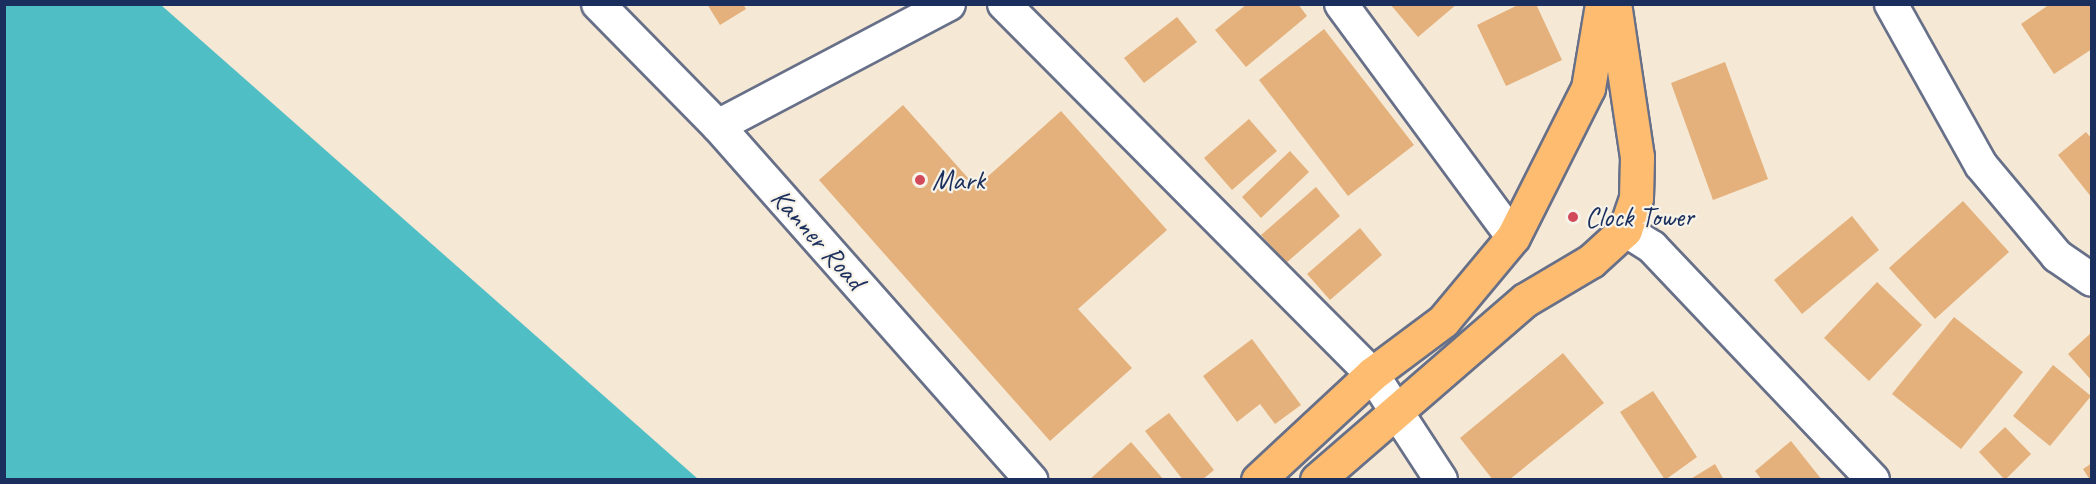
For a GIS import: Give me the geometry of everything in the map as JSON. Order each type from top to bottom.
[{"type":"highway","points":[[1258,480],[1372,374],[1443,321],[1513,237],[1588,88],[1602,4]]},
{"type":"highway","points":[[1317,480],[1397,408],[1526,300],[1591,261],[1625,230],[1636,198],[1637,157],[1614,4]]},
{"type":"street","name":"Kanner Road","points":[[598,4],[718,126],[1031,480]]},
{"type":"street","points":[[718,126],[949,4]]},
{"type":"street","points":[[1004,4],[1372,374],[1397,408],[1441,480]]},
{"type":"street","points":[[1341,4],[1513,237]]},
{"type":"street","points":[[1891,4],[1981,165],[2057,256],[2091,280]]},
{"type":"street","points":[[1625,230],[1652,247],[1872,480]]},
{"type":"water","points":[[4,5],[161,5],[698,479],[5,479]]},
{"type":"building","points":[[707,4],[743,4],[746,9],[720,25]]},
{"type":"building","points":[[1247,4],[1298,4],[1307,16],[1246,67],[1215,30]]},
{"type":"building","points":[[1390,4],[1457,4],[1418,37]]},
{"type":"building","points":[[1520,4],[1536,4],[1562,60],[1506,86],[1477,25]]},
{"type":"building","points":[[2050,4],[2092,4],[2092,49],[2054,74],[2021,24]]},
{"type":"building","points":[[1177,17],[1197,42],[1144,83],[1124,58]]},
{"type":"building","points":[[1324,29],[1414,145],[1348,196],[1259,80]]},
{"type":"building","points":[[1725,62],[1768,179],[1713,200],[1671,83]]},
{"type":"building","points":[[903,105],[976,187],[1061,111],[1167,230],[1078,309],[1132,368],[1050,441],[819,180]]},
{"type":"building","points":[[1249,119],[1277,151],[1232,190],[1204,158]]},
{"type":"building","points":[[2086,132],[2092,139],[2092,198],[2058,155]]},
{"type":"building","points":[[1290,151],[1309,172],[1261,218],[1242,197]]},
{"type":"building","points":[[1316,187],[1340,216],[1286,263],[1261,235]]},
{"type":"building","points":[[1963,201],[2009,252],[1935,319],[1889,268]]},
{"type":"building","points":[[1852,216],[1879,250],[1802,314],[1774,280]]},
{"type":"building","points":[[1360,228],[1382,255],[1330,300],[1307,274]]},
{"type":"building","points":[[1877,282],[1922,325],[1869,381],[1824,338]]},
{"type":"building","points":[[1954,317],[2023,372],[1961,449],[1892,394]]},
{"type":"building","points":[[2092,332],[2092,381],[2068,354]]},
{"type":"building","points":[[1252,339],[1301,405],[1275,424],[1260,404],[1237,422],[1203,376]]},
{"type":"building","points":[[1563,353],[1604,403],[1509,480],[1493,480],[1460,438]]},
{"type":"building","points":[[2053,365],[2091,396],[2050,446],[2013,416]]},
{"type":"building","points":[[1653,391],[1697,457],[1665,480],[1620,412]]},
{"type":"building","points":[[1169,413],[1214,470],[1202,480],[1183,480],[1145,431]]},
{"type":"building","points":[[2005,427],[2031,454],[2005,480],[1979,452]]},
{"type":"building","points":[[1791,441],[1822,480],[1762,480],[1755,471]]},
{"type":"building","points":[[1131,442],[1164,480],[1089,480]]},
{"type":"building","points":[[2092,463],[2092,480],[2090,480],[2083,469]]},
{"type":"building","points":[[1715,464],[1724,480],[1689,480]]},
{"type":"place","name":"Mark","points":[[920,180]]},
{"type":"place","name":"Clock Tower","points":[[1573,217]]}]
